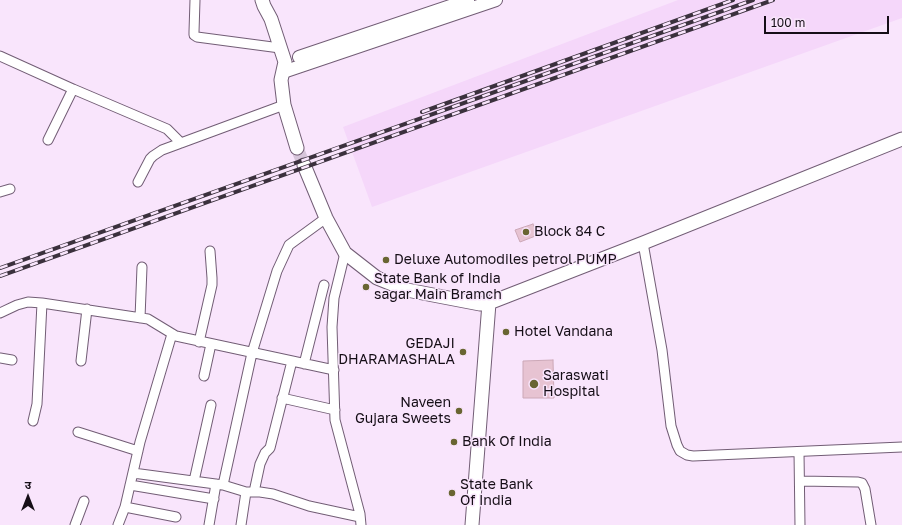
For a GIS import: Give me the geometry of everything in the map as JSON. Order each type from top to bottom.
[{"type":"main road","points":[[262,0],[271,19],[280,48],[284,67],[281,80],[284,105],[297,148]]},
{"type":"main road","points":[[271,0],[271,19]]},
{"type":"main road","points":[[304,165],[326,218],[345,253],[377,278],[407,290],[484,303],[643,243],[902,139]]},
{"type":"main road","points":[[464,525],[484,303]]},
{"type":"main road","points":[[472,525],[484,303]]},
{"type":"street","points":[[195,0],[194,35],[196,37],[280,48]]},
{"type":"street","points":[[284,67],[468,0]]},
{"type":"street","points":[[284,67],[496,0]]},
{"type":"street","points":[[0,56],[167,129],[181,143]]},
{"type":"street","points":[[48,140],[73,89]]},
{"type":"street","points":[[138,182],[153,156],[162,150],[284,105]]},
{"type":"street","points":[[0,192],[10,189]]},
{"type":"street","points":[[209,525],[214,500],[252,353],[277,271],[289,245],[326,218]]},
{"type":"street","points":[[643,243],[662,350],[671,426],[680,451],[687,455],[693,456],[902,447]]},
{"type":"street","points":[[199,342],[212,284],[210,251]]},
{"type":"street","points":[[345,253],[334,298],[332,327],[335,420],[361,521]]},
{"type":"street","points":[[140,318],[142,267]]},
{"type":"street","points":[[304,364],[324,285]]},
{"type":"street","points":[[0,313],[17,305],[28,302],[87,309],[148,319],[176,336],[334,370]]},
{"type":"street","points":[[33,421],[37,404],[42,303]]},
{"type":"street","points":[[81,361],[87,309]]},
{"type":"street","points":[[118,525],[125,506],[138,451],[172,334]]},
{"type":"street","points":[[204,376],[211,344]]},
{"type":"street","points":[[0,358],[12,360]]},
{"type":"street","points":[[241,525],[250,492],[260,464],[265,453],[270,448],[292,361]]},
{"type":"street","points":[[282,398],[335,410]]},
{"type":"street","points":[[194,481],[211,405]]},
{"type":"street","points":[[78,432],[138,451]]},
{"type":"street","points":[[799,452],[800,525]]},
{"type":"street","points":[[133,473],[219,485],[250,492],[273,494],[361,521]]},
{"type":"street","points":[[800,481],[862,483],[865,489],[871,525]]},
{"type":"street","points":[[130,485],[214,500]]},
{"type":"street","points":[[76,525],[84,501]]},
{"type":"street","points":[[125,506],[176,517]]},
{"type":"shaded area","points":[[678,0],[902,0],[902,18],[372,207],[343,127]]},
{"type":"building","name":"Block 84 C","points":[[533,224],[538,235],[520,242],[515,230]]},
{"type":"building","points":[[553,360],[554,398],[523,398],[523,361]]},
{"type":"tunnel","points":[[297,148],[304,165]]},
{"type":"railway","points":[[422,112],[733,0]]},
{"type":"railway","points":[[0,268],[753,0]]},
{"type":"railway","points":[[0,276],[773,0]]},
{"type":"place","name":"Block 84 C","points":[[526,232]]},
{"type":"place","name":"Deluxe Automodiles petrol PUMP","points":[[386,260]]},
{"type":"place","name":"State Bank of India sagar Main Bramch","points":[[366,287]]},
{"type":"place","name":"Hotel Vandana","points":[[506,332]]},
{"type":"place","name":"GEDAJI DHARAMASHALA","points":[[463,352]]},
{"type":"place","name":"Saraswati Hospital","points":[[534,384]]},
{"type":"place","name":"Naveen Gujara Sweets","points":[[459,411]]},
{"type":"place","name":"Bank Of India","points":[[454,442]]},
{"type":"place","name":"State Bank Of India","points":[[452,493]]}]
